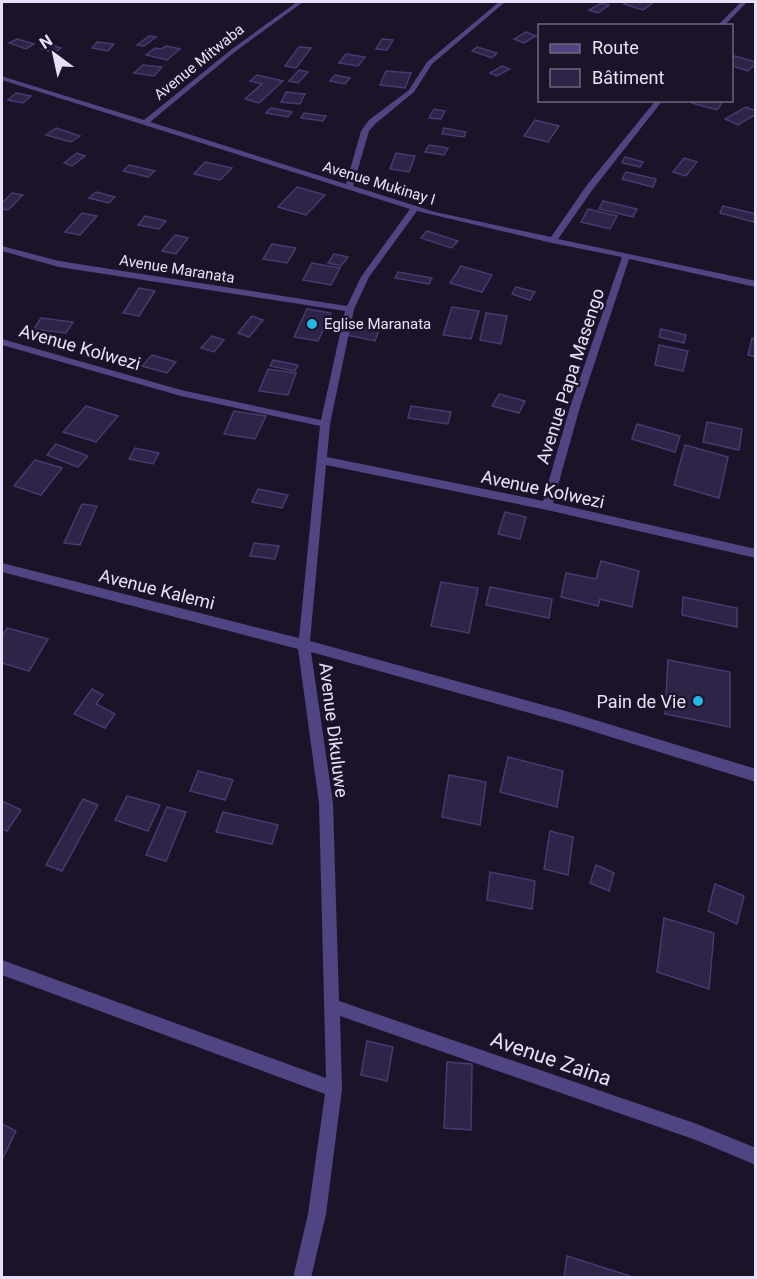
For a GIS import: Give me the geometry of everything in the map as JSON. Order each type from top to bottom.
[{"type":"street","name":"Avenue Mitwaba","points":[[145,123],[234,50],[300,2]]},
{"type":"street","points":[[349,188],[364,131],[412,91],[429,63],[502,2]]},
{"type":"street","points":[[722,24],[744,2]]},
{"type":"street","name":"Avenue Mukinay I","points":[[2,78],[433,214],[626,257],[754,281]]},
{"type":"street","points":[[552,241],[590,187],[658,102]]},
{"type":"street","name":"Avenue Dikuluwe","points":[[302,1278],[317,1214],[334,1089],[326,803],[304,645],[325,424],[350,309],[365,278],[415,208]]},
{"type":"street","name":"Avenue Maranata","points":[[2,249],[59,264],[350,309]]},
{"type":"street","name":"Avenue Papa Masengo","points":[[547,506],[575,407],[626,257]]},
{"type":"street","name":"Avenue Kolwezi","points":[[2,342],[181,393],[325,424]]},
{"type":"street","name":"Avenue Kolwezi","points":[[323,460],[547,506],[756,554]]},
{"type":"street","name":"Avenue Kalemi","points":[[2,568],[304,645],[618,730],[756,776]]},
{"type":"street","points":[[2,968],[334,1089]]},
{"type":"street","name":"Avenue Zaina","points":[[332,1006],[697,1132],[756,1157]]},
{"type":"building","points":[[654,2],[643,10],[624,4]]},
{"type":"building","points":[[601,3],[609,5],[598,13],[589,10]]},
{"type":"building","points":[[526,32],[536,36],[524,43],[514,39]]},
{"type":"building","points":[[149,36],[156,37],[144,46],[137,45]]},
{"type":"building","points":[[17,39],[34,44],[26,49],[9,43]]},
{"type":"building","points":[[382,39],[393,40],[387,50],[376,49]]},
{"type":"building","points":[[97,42],[114,44],[108,51],[92,48]]},
{"type":"building","points":[[49,44],[61,48],[54,53],[42,49]]},
{"type":"building","points":[[166,46],[180,49],[167,60],[146,55],[155,48],[161,49]]},
{"type":"building","points":[[299,47],[311,48],[296,68],[285,66]]},
{"type":"building","points":[[477,47],[497,53],[492,58],[472,51]]},
{"type":"building","points":[[346,54],[365,57],[358,66],[339,63]]},
{"type":"building","points":[[735,56],[756,63],[748,71],[733,66]]},
{"type":"building","points":[[143,65],[162,67],[154,76],[134,73]]},
{"type":"building","points":[[502,66],[510,69],[497,76],[490,73]]},
{"type":"building","points":[[299,70],[308,72],[298,83],[289,81]]},
{"type":"building","points":[[386,71],[411,73],[405,88],[380,85]]},
{"type":"building","points":[[257,75],[283,81],[259,103],[245,99],[262,84],[250,81]]},
{"type":"building","points":[[335,75],[350,78],[345,84],[330,81]]},
{"type":"building","points":[[286,92],[305,94],[300,104],[281,102]]},
{"type":"building","points":[[16,93],[31,96],[23,103],[8,100]]},
{"type":"building","points":[[693,102],[723,102],[717,110]]},
{"type":"building","points":[[746,107],[756,111],[756,114],[738,125],[725,119]]},
{"type":"building","points":[[271,108],[292,112],[288,117],[266,113]]},
{"type":"building","points":[[434,109],[445,111],[441,119],[429,118]]},
{"type":"building","points":[[304,113],[326,116],[323,121],[301,118]]},
{"type":"building","points":[[535,120],[559,126],[548,142],[524,136]]},
{"type":"building","points":[[56,128],[80,136],[71,142],[46,135]]},
{"type":"building","points":[[444,128],[466,132],[464,137],[442,134]]},
{"type":"building","points":[[429,145],[448,148],[444,155],[425,152]]},
{"type":"building","points":[[77,153],[85,156],[72,166],[64,163]]},
{"type":"building","points":[[396,153],[415,156],[409,172],[390,169]]},
{"type":"building","points":[[625,157],[643,162],[640,167],[622,163]]},
{"type":"building","points":[[684,158],[697,162],[686,176],[673,172]]},
{"type":"building","points":[[205,162],[232,168],[220,180],[194,174]]},
{"type":"building","points":[[129,165],[155,171],[148,177],[123,171]]},
{"type":"building","points":[[626,172],[656,179],[653,187],[622,179]]},
{"type":"building","points":[[297,187],[325,195],[306,215],[278,207]]},
{"type":"building","points":[[96,192],[115,197],[109,203],[89,198]]},
{"type":"building","points":[[12,193],[23,195],[8,210],[2,209],[2,203]]},
{"type":"building","points":[[603,201],[637,209],[633,217],[599,209]]},
{"type":"building","points":[[723,206],[756,214],[754,222],[720,213]]},
{"type":"building","points":[[588,209],[617,216],[610,229],[581,222]]},
{"type":"building","points":[[82,213],[97,216],[80,235],[65,232]]},
{"type":"building","points":[[145,216],[166,221],[159,229],[138,225]]},
{"type":"building","points":[[427,231],[458,241],[451,248],[421,238]]},
{"type":"building","points":[[175,235],[188,238],[176,254],[162,251]]},
{"type":"building","points":[[272,244],[296,248],[287,263],[263,259]]},
{"type":"building","points":[[334,254],[348,257],[341,266],[328,263]]},
{"type":"building","points":[[312,263],[340,268],[331,285],[303,280]]},
{"type":"building","points":[[461,266],[492,275],[482,292],[450,283]]},
{"type":"building","points":[[398,272],[432,278],[429,284],[395,278]]},
{"type":"building","points":[[516,287],[535,292],[530,300],[512,294]]},
{"type":"building","points":[[139,288],[155,291],[139,316],[123,313]]},
{"type":"building","points":[[452,307],[479,311],[471,339],[443,335]]},
{"type":"building","points":[[307,309],[331,313],[318,341],[294,337]]},
{"type":"building","points":[[486,313],[507,316],[501,344],[480,340]]},
{"type":"building","points":[[252,316],[263,320],[249,337],[238,333]]},
{"type":"building","points":[[41,318],[73,322],[66,333],[34,329]]},
{"type":"building","points":[[351,325],[379,330],[375,341],[346,335]]},
{"type":"building","points":[[661,329],[686,335],[684,343],[659,337]]},
{"type":"building","points":[[212,336],[224,340],[214,352],[201,348]]},
{"type":"building","points":[[752,338],[756,339],[756,357],[748,355]]},
{"type":"building","points":[[659,345],[688,351],[683,371],[655,365]]},
{"type":"building","points":[[152,355],[176,362],[167,373],[142,366]]},
{"type":"building","points":[[273,360],[298,365],[295,371],[270,366]]},
{"type":"building","points":[[268,369],[296,373],[288,395],[259,391]]},
{"type":"building","points":[[499,394],[525,401],[519,413],[492,406]]},
{"type":"building","points":[[86,406],[118,416],[96,442],[63,432]]},
{"type":"building","points":[[411,406],[451,412],[448,424],[408,418]]},
{"type":"building","points":[[234,411],[266,416],[255,439],[224,434]]},
{"type":"building","points":[[707,422],[742,429],[739,450],[703,442]]},
{"type":"building","points":[[637,424],[680,436],[675,452],[632,439]]},
{"type":"building","points":[[56,444],[88,456],[78,467],[47,455]]},
{"type":"building","points":[[685,445],[728,457],[719,498],[674,485]]},
{"type":"building","points":[[135,448],[159,453],[153,464],[129,459]]},
{"type":"building","points":[[35,460],[62,468],[41,495],[14,486]]},
{"type":"building","points":[[258,489],[288,495],[282,508],[252,502]]},
{"type":"building","points":[[82,504],[97,506],[80,545],[64,543]]},
{"type":"building","points":[[505,512],[526,517],[520,539],[498,534]]},
{"type":"building","points":[[254,543],[279,546],[275,559],[250,556]]},
{"type":"building","points":[[601,561],[639,571],[632,607],[600,599],[598,606],[561,597],[566,573],[596,579]]},
{"type":"building","points":[[441,582],[478,588],[469,633],[431,626]]},
{"type":"building","points":[[490,587],[552,599],[549,618],[486,605]]},
{"type":"building","points":[[683,597],[737,608],[737,627],[682,615]]},
{"type":"building","points":[[7,628],[48,639],[29,671],[2,663],[2,636]]},
{"type":"building","points":[[668,660],[730,672],[730,727],[665,714]]},
{"type":"building","points":[[92,689],[103,695],[96,704],[115,714],[105,728],[74,714]]},
{"type":"building","points":[[508,757],[563,771],[557,807],[500,792]]},
{"type":"building","points":[[198,771],[233,780],[225,800],[190,791]]},
{"type":"building","points":[[449,775],[486,782],[480,825],[442,817]]},
{"type":"building","points":[[127,796],[160,805],[148,831],[115,820]]},
{"type":"building","points":[[83,799],[98,805],[62,871],[46,865]]},
{"type":"building","points":[[2,801],[21,810],[7,831],[2,829]]},
{"type":"building","points":[[167,807],[186,812],[166,861],[146,855]]},
{"type":"building","points":[[223,812],[278,825],[272,844],[216,832]]},
{"type":"building","points":[[550,831],[573,837],[568,875],[544,869]]},
{"type":"building","points":[[596,865],[614,873],[609,891],[590,883]]},
{"type":"building","points":[[490,872],[535,881],[532,909],[487,900]]},
{"type":"building","points":[[715,884],[744,896],[737,924],[708,911]]},
{"type":"building","points":[[664,918],[714,933],[709,989],[657,972]]},
{"type":"building","points":[[367,1041],[393,1047],[387,1081],[361,1075]]},
{"type":"building","points":[[447,1062],[472,1064],[471,1130],[444,1128]]},
{"type":"building","points":[[2,1124],[16,1131],[2,1160]]},
{"type":"building","points":[[567,1256],[630,1276],[630,1278],[564,1278]]},
{"type":"place","name":"Eglise Maranata","points":[[312,324]]},
{"type":"place","name":"Pain de Vie","points":[[698,701]]}]
